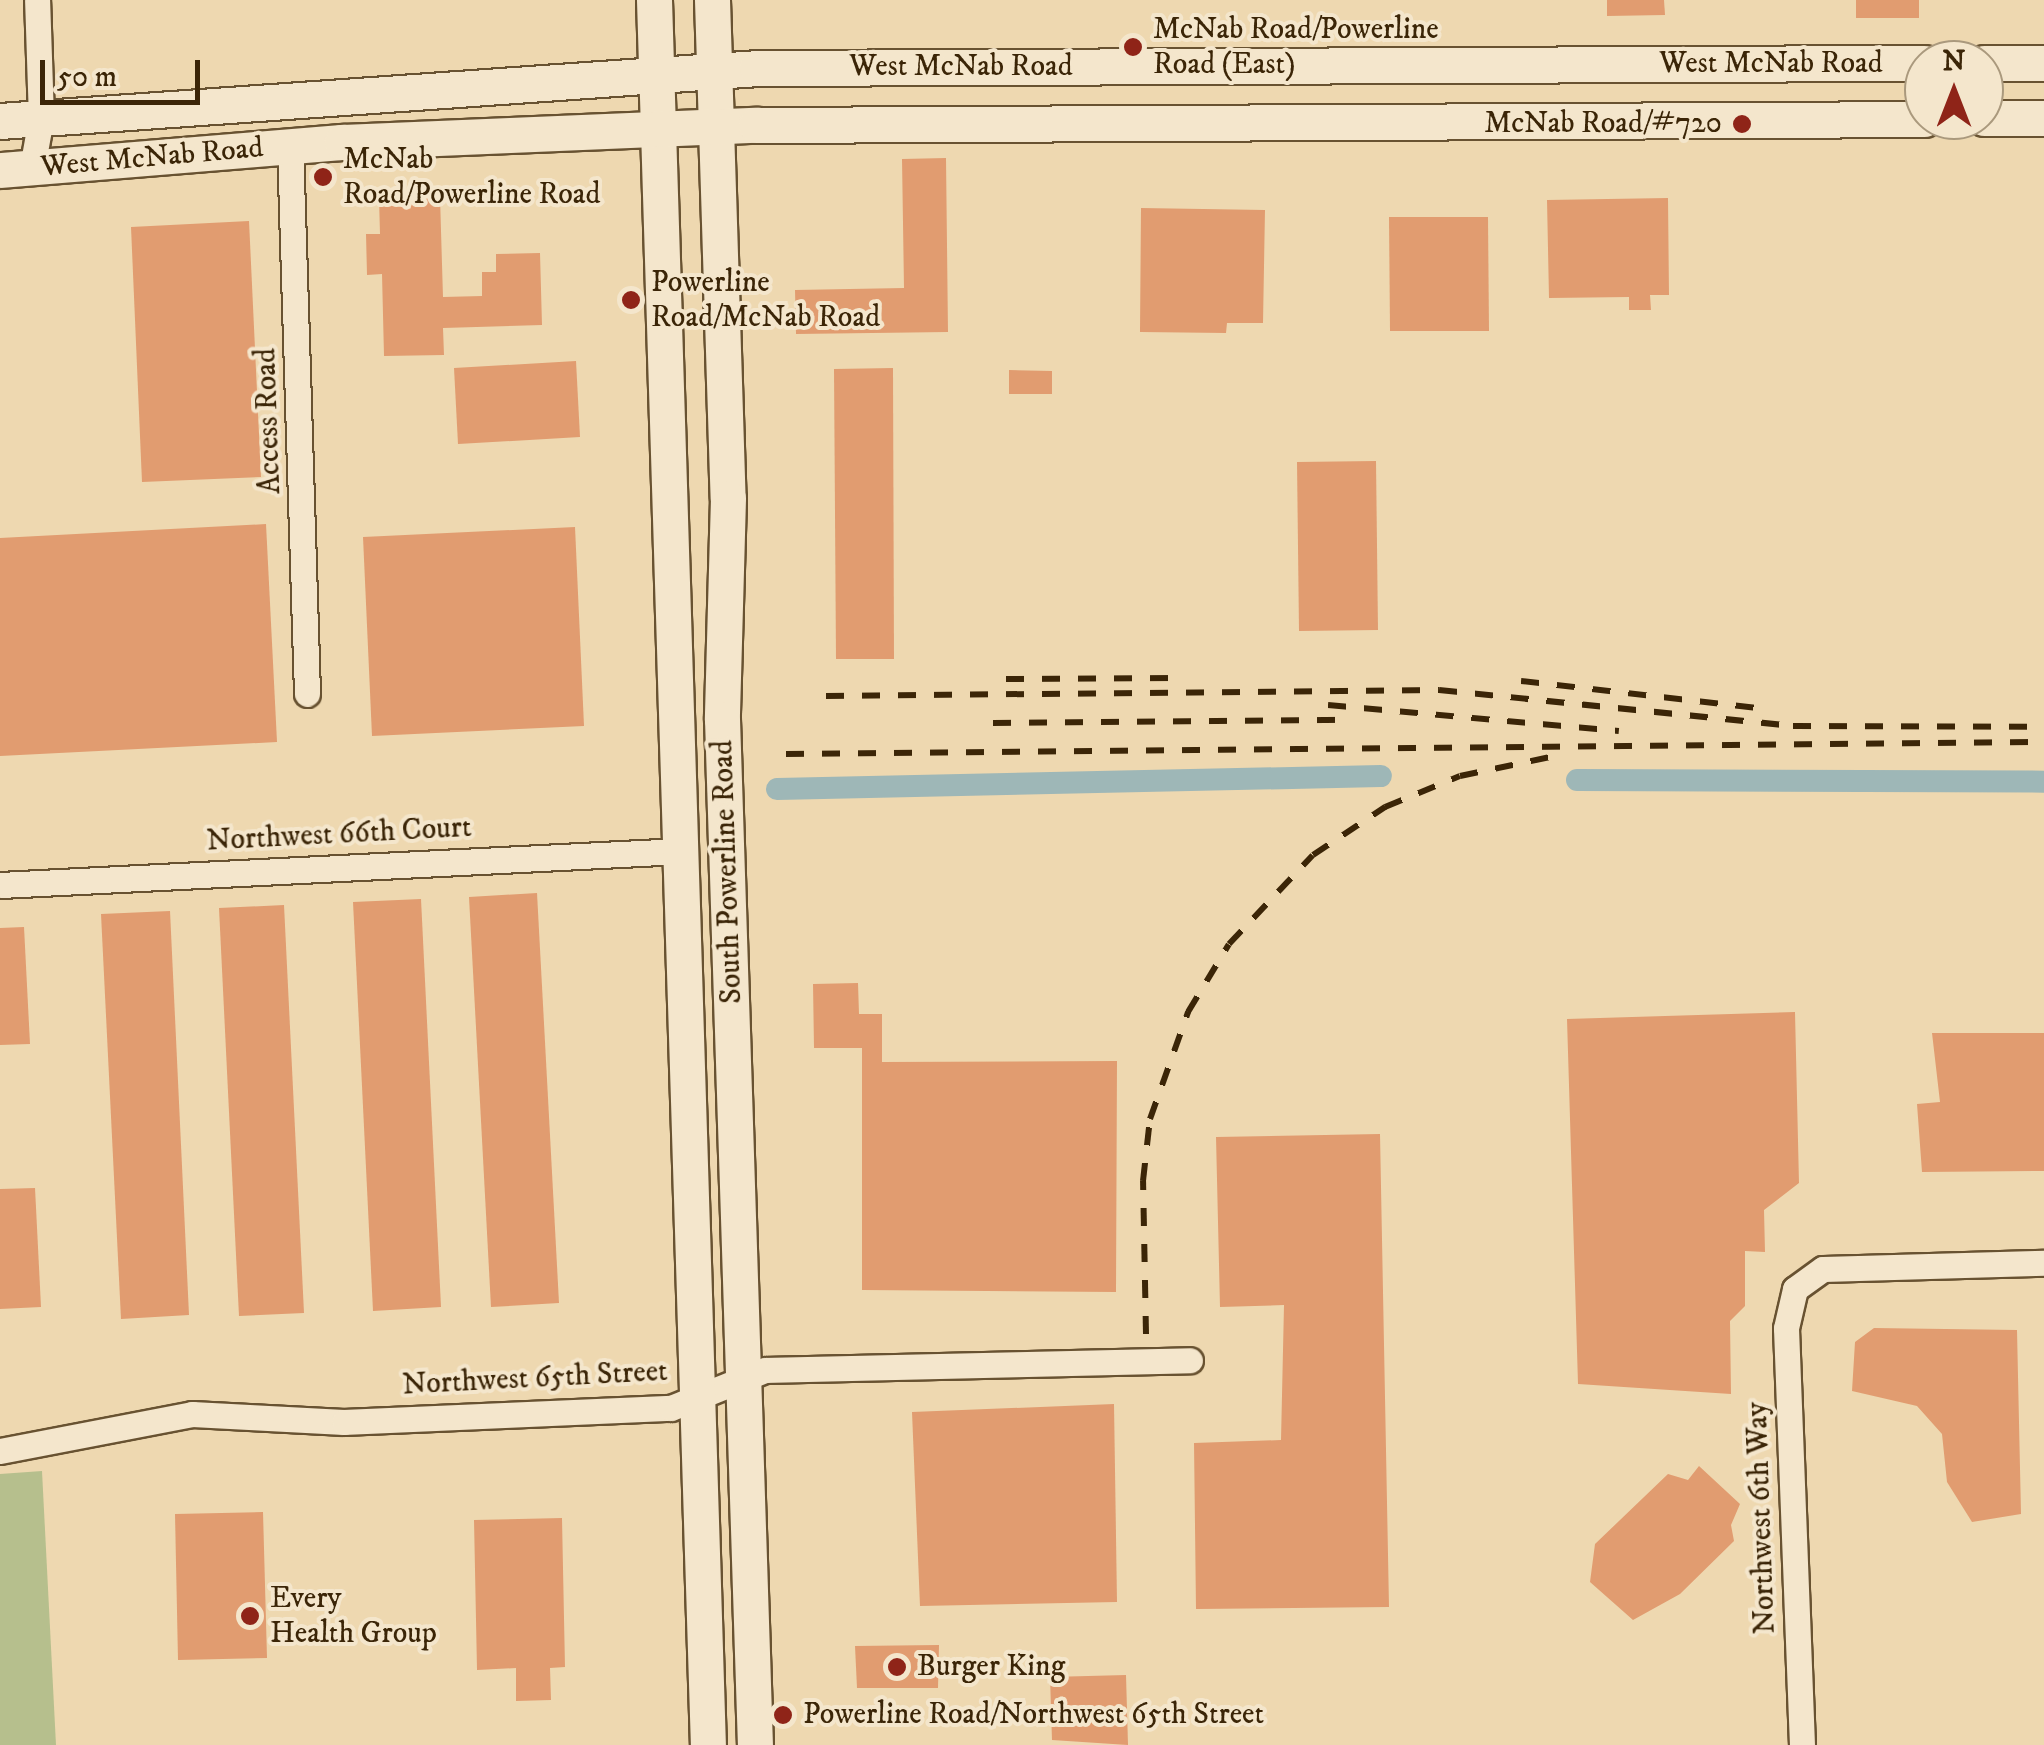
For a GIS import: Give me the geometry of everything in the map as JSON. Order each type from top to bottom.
[{"type":"main road","name":"South Powerline Road","points":[[654,0],[708,1745]]},
{"type":"main road","name":"South Powerline Road","points":[[712,0],[728,498],[722,719],[756,1745]]},
{"type":"main road","name":"West McNab Road","points":[[0,120],[714,72],[1904,63]]},
{"type":"main road","points":[[2004,63],[2044,63]]},
{"type":"main road","name":"West McNab Road","points":[[16,169],[290,146],[716,126],[1904,118]]},
{"type":"main road","points":[[2004,118],[2044,118]]},
{"type":"street","points":[[16,169],[41,118],[37,0]]},
{"type":"street","name":"Access Road","points":[[290,146],[307,694]]},
{"type":"street","name":"Northwest 66th Court","points":[[0,884],[680,851]]},
{"type":"street","name":"Northwest 6th Way","points":[[1802,1745],[1786,1328],[1795,1289],[1822,1269],[2044,1263]]},
{"type":"street","name":"Northwest 65th Street","points":[[0,1451],[192,1414],[344,1422],[671,1408],[776,1369],[1190,1360]]},
{"type":"green space","points":[[42,1471],[56,1745],[0,1745],[0,1474]]},
{"type":"building","points":[[1607,0],[1664,0],[1665,15],[1607,16]]},
{"type":"building","points":[[1856,0],[1919,0],[1919,18],[1856,18]]},
{"type":"building","points":[[946,158],[948,332],[796,334],[795,290],[904,288],[902,159]]},
{"type":"building","points":[[440,197],[443,297],[482,296],[482,272],[496,272],[496,254],[540,253],[542,325],[443,328],[444,355],[384,356],[382,274],[367,275],[366,234],[380,234],[379,198]]},
{"type":"building","points":[[1668,198],[1669,295],[1650,295],[1651,310],[1629,310],[1629,297],[1549,298],[1547,200]]},
{"type":"building","points":[[1141,208],[1265,210],[1263,323],[1227,323],[1226,333],[1140,332]]},
{"type":"building","points":[[1389,217],[1488,217],[1489,331],[1390,331]]},
{"type":"building","points":[[249,221],[261,477],[142,482],[131,227]]},
{"type":"building","points":[[576,361],[580,437],[458,444],[454,368]]},
{"type":"building","points":[[893,368],[894,659],[836,659],[834,369]]},
{"type":"building","points":[[1009,370],[1052,371],[1052,394],[1009,394]]},
{"type":"building","points":[[1376,461],[1378,630],[1299,631],[1297,462]]},
{"type":"building","points":[[266,524],[277,742],[0,756],[0,538]]},
{"type":"building","points":[[575,527],[584,726],[372,736],[363,537]]},
{"type":"building","points":[[537,893],[559,1303],[491,1307],[469,897]]},
{"type":"building","points":[[421,899],[441,1307],[373,1311],[353,902]]},
{"type":"building","points":[[284,905],[304,1313],[239,1316],[219,908]]},
{"type":"building","points":[[170,911],[189,1315],[121,1319],[101,914]]},
{"type":"building","points":[[24,927],[30,1044],[0,1045],[0,928]]},
{"type":"building","points":[[858,983],[859,1014],[882,1014],[882,1062],[1117,1061],[1116,1292],[862,1290],[862,1048],[814,1048],[813,984]]},
{"type":"building","points":[[1795,1012],[1799,1183],[1764,1210],[1765,1252],[1745,1251],[1745,1306],[1730,1321],[1731,1394],[1578,1384],[1567,1019]]},
{"type":"building","points":[[1932,1033],[2044,1033],[2044,1171],[1922,1172],[1917,1104],[1940,1102]]},
{"type":"building","points":[[1380,1134],[1389,1607],[1196,1609],[1194,1443],[1281,1440],[1284,1305],[1220,1307],[1216,1137]]},
{"type":"building","points":[[35,1188],[41,1307],[0,1309],[0,1189]]},
{"type":"building","points":[[1874,1328],[2017,1330],[2021,1514],[1972,1522],[1947,1482],[1942,1434],[1917,1406],[1852,1391],[1855,1342]]},
{"type":"building","points":[[1114,1404],[1117,1602],[920,1606],[912,1412]]},
{"type":"building","points":[[1699,1466],[1740,1504],[1731,1525],[1734,1541],[1680,1594],[1633,1620],[1590,1582],[1595,1544],[1668,1474],[1688,1480]]},
{"type":"building","points":[[263,1512],[267,1658],[178,1660],[175,1514]]},
{"type":"building","points":[[562,1518],[565,1667],[550,1668],[551,1700],[516,1701],[516,1668],[477,1670],[474,1520]]},
{"type":"building","name":"Burger King","points":[[939,1645],[938,1688],[857,1688],[855,1646]]},
{"type":"building","points":[[1126,1675],[1128,1745],[1052,1740],[1050,1677]]},
{"type":"waterway","points":[[777,789],[1381,776]]},
{"type":"waterway","points":[[1577,780],[2044,782]]},
{"type":"railway","points":[[1006,679],[1176,678]]},
{"type":"railway","points":[[1521,681],[1759,708]]},
{"type":"railway","points":[[826,696],[1439,690],[1793,726],[2044,727]]},
{"type":"railway","points":[[1328,705],[1619,731]]},
{"type":"railway","points":[[993,723],[1353,720]]},
{"type":"railway","points":[[786,754],[2044,742]]},
{"type":"railway","points":[[1146,1334],[1143,1181],[1150,1119],[1188,1012],[1229,944],[1313,855],[1385,807],[1460,776],[1550,757]]},
{"type":"place","name":"McNab Road/Powerline Road (East)","points":[[1133,47]]},
{"type":"place","name":"McNab Road/#720","points":[[1742,124]]},
{"type":"place","name":"McNab Road/Powerline Road","points":[[323,177]]},
{"type":"place","name":"Powerline Road/McNab Road","points":[[631,300]]},
{"type":"place","name":"Every Health Group","points":[[250,1616]]},
{"type":"place","name":"Burger King","points":[[897,1667]]},
{"type":"place","name":"Powerline Road/Northwest 65th Street","points":[[783,1715]]}]
